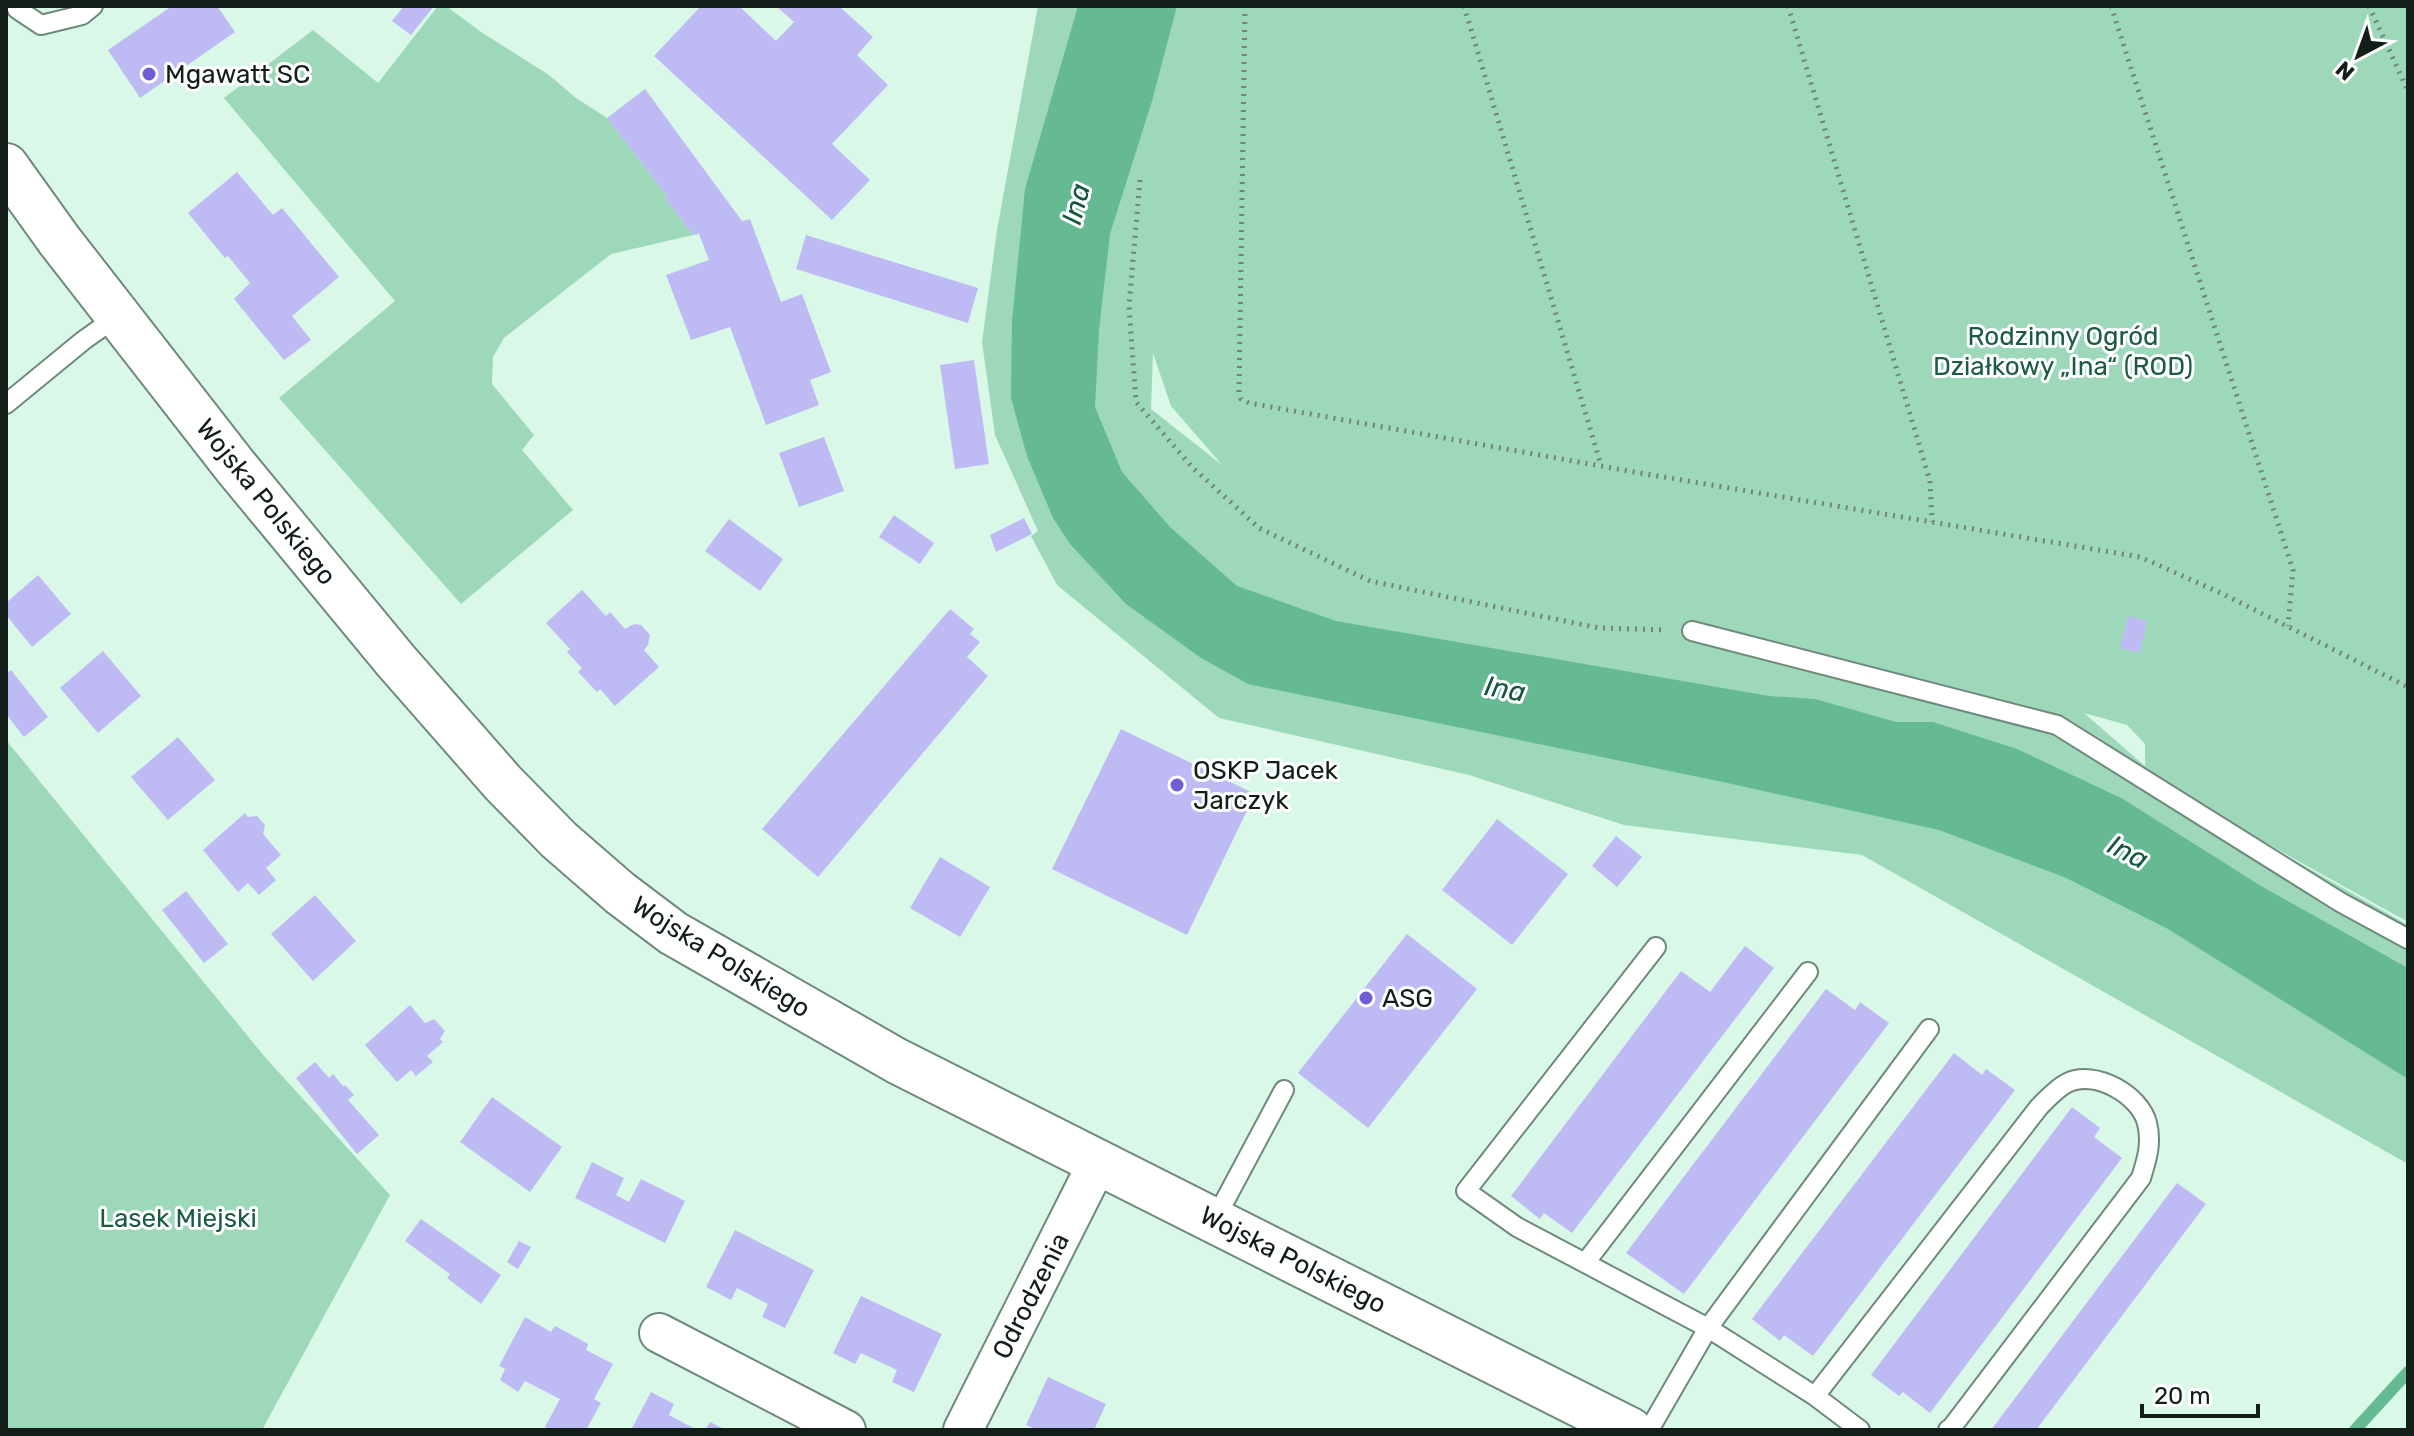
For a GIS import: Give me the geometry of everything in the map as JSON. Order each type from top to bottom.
[{"type":"street","name":"Wojska Polskiego","points":[[6,166],[59,240],[235,466],[396,661],[503,783],[559,840],[612,886],[673,933],[897,1061],[1630,1430]]},
{"type":"street","name":"Odrodzenia","points":[[963,1430],[1098,1162]]},
{"type":"street","points":[[659,1333],[846,1430]]},
{"type":"lane","points":[[16,6],[41,25],[82,15],[93,6]]},
{"type":"lane","points":[[6,404],[118,316]]},
{"type":"lane","points":[[1692,631],[2057,725],[2340,902],[2408,939]]},
{"type":"lane","points":[[1656,947],[1466,1191],[1517,1227],[1708,1328],[1815,1396],[1860,1430]]},
{"type":"lane","points":[[1585,1263],[1808,972]]},
{"type":"lane","points":[[1649,1430],[1708,1328],[1929,1029]]},
{"type":"lane","points":[[1815,1396],[2039,1107],[2068,1082],[2100,1079],[2130,1097],[2147,1120],[2150,1150],[2141,1178],[1948,1430]]},
{"type":"lane","points":[[1214,1221],[1284,1090]]},
{"type":"path","points":[[1245,6],[1241,399],[1249,403],[1601,465],[2140,557],[2223,594],[2408,687]]},
{"type":"path","points":[[1464,6],[1601,465]]},
{"type":"path","points":[[1788,6],[1930,481],[1932,522]]},
{"type":"path","points":[[2111,6],[2293,570],[2288,626]]},
{"type":"path","points":[[2369,6],[2408,91]]},
{"type":"path","points":[[1140,180],[1129,306],[1136,402],[1192,467],[1259,528],[1370,581],[1599,628],[1692,631]]},
{"type":"green space","points":[[438,6],[446,6],[607,118],[693,235],[611,254],[504,338],[493,357],[492,384],[534,435],[522,450],[573,510],[461,604],[279,398],[395,301],[224,98],[313,30],[378,83]]},
{"type":"green space","name":"Rodzinny Ogród Działkowy „Ina“ (ROD)","points":[[1038,6],[2408,6],[2408,922],[2176,793],[2408,925],[2408,1164],[1862,855],[1624,825],[1469,775],[1219,718],[1057,585],[1031,536],[1038,531],[995,435],[982,342],[997,230]],"holes":[[[1153,353],[1171,406],[1222,465],[1151,409]],[[2084,713],[2127,725],[2145,744],[2145,766]]]},
{"type":"green space","name":"Lasek Miejski","points":[[6,740],[264,1056],[390,1195],[262,1430],[6,1430]]},
{"type":"water","name":"Ina","points":[[1078,6],[1177,6],[1152,101],[1110,234],[1099,330],[1095,407],[1122,472],[1170,527],[1237,586],[1336,621],[1769,696],[1815,699],[1896,722],[1933,722],[2017,749],[2123,799],[2261,886],[2408,968],[2408,1079],[2168,929],[2064,877],[1939,830],[1248,684],[1201,658],[1126,604],[1070,544],[1053,518],[1027,456],[1011,398],[1012,321],[1025,189]]},
{"type":"building","name":"Mgawatt SC","points":[[172,6],[217,6],[235,32],[140,98],[108,50]]},
{"type":"building","points":[[404,6],[434,6],[411,35],[392,21]]},
{"type":"building","points":[[701,6],[739,6],[776,41],[794,22],[776,6],[839,6],[873,37],[857,55],[888,85],[832,144],[870,180],[832,220],[654,56]]},
{"type":"building","points":[[645,89],[742,221],[750,219],[781,302],[802,294],[831,372],[810,380],[819,405],[766,425],[730,327],[691,340],[666,275],[709,260],[699,234],[693,235],[607,118]]},
{"type":"building","points":[[237,172],[273,215],[282,208],[339,277],[292,316],[311,340],[284,360],[234,299],[250,283],[188,213]]},
{"type":"building","points":[[806,235],[978,288],[968,323],[796,269]]},
{"type":"building","points":[[974,360],[989,464],[955,469],[940,365]]},
{"type":"building","points":[[824,437],[844,491],[799,507],[779,453]]},
{"type":"building","points":[[894,515],[934,543],[920,564],[879,537]]},
{"type":"building","points":[[1024,518],[1032,534],[996,552],[990,535]]},
{"type":"building","points":[[729,519],[783,559],[760,591],[705,551]]},
{"type":"building","points":[[38,575],[71,614],[32,647],[6,615],[6,603]]},
{"type":"building","points":[[582,590],[606,616],[610,612],[625,629],[634,624],[641,625],[650,635],[644,650],[659,667],[615,706],[578,672],[582,668],[567,652],[570,649],[546,623]]},
{"type":"building","points":[[950,609],[974,629],[970,634],[980,642],[967,657],[988,676],[818,877],[762,829]]},
{"type":"building","points":[[2128,616],[2147,621],[2140,653],[2120,648]]},
{"type":"building","points":[[103,651],[141,696],[98,733],[60,688]]},
{"type":"building","points":[[11,670],[48,717],[24,737],[6,714],[6,674]]},
{"type":"building","points":[[1121,729],[1255,794],[1187,935],[1052,869]]},
{"type":"building","points":[[178,737],[215,780],[168,820],[131,777]]},
{"type":"building","points":[[245,813],[248,817],[257,816],[265,825],[263,834],[281,855],[266,868],[276,880],[259,895],[248,883],[238,892],[203,850]]},
{"type":"building","points":[[1497,819],[1568,874],[1512,945],[1442,890]]},
{"type":"building","points":[[1616,836],[1642,857],[1617,887],[1592,866]]},
{"type":"building","points":[[940,857],[990,887],[960,937],[910,908]]},
{"type":"building","points":[[186,891],[228,944],[204,963],[162,910]]},
{"type":"building","points":[[315,895],[356,941],[313,981],[271,934]]},
{"type":"building","points":[[1407,934],[1477,989],[1368,1128],[1298,1073]]},
{"type":"building","points":[[1745,946],[1774,968],[1572,1233],[1544,1213],[1540,1219],[1511,1196],[1681,971],[1710,992]]},
{"type":"building","points":[[1826,989],[1855,1010],[1860,1002],[1889,1023],[1684,1294],[1626,1253]]},
{"type":"building","points":[[410,1005],[425,1023],[434,1019],[445,1031],[440,1039],[443,1042],[427,1056],[433,1062],[416,1076],[411,1070],[397,1082],[365,1045]]},
{"type":"building","points":[[1954,1053],[1982,1075],[1986,1069],[2015,1090],[1813,1356],[1784,1335],[1780,1341],[1752,1319]]},
{"type":"building","points":[[315,1062],[329,1078],[333,1074],[354,1095],[348,1100],[379,1135],[357,1154],[296,1078]]},
{"type":"building","points":[[492,1097],[562,1147],[530,1192],[460,1142]]},
{"type":"building","points":[[2072,1107],[2100,1128],[2094,1137],[2122,1158],[1930,1413],[1903,1392],[1899,1396],[1871,1375]]},
{"type":"building","points":[[592,1162],[624,1178],[616,1195],[629,1202],[641,1179],[685,1201],[665,1243],[575,1198]]},
{"type":"building","points":[[2177,1183],[2206,1204],[2036,1430],[1991,1430]]},
{"type":"building","points":[[421,1219],[501,1275],[481,1304],[447,1278],[450,1274],[405,1241]]},
{"type":"building","points":[[735,1230],[814,1270],[785,1328],[762,1317],[768,1304],[737,1288],[731,1300],[706,1287]]},
{"type":"building","points":[[519,1241],[531,1247],[518,1269],[507,1262]]},
{"type":"building","points":[[861,1296],[942,1334],[914,1392],[892,1382],[897,1370],[861,1353],[855,1364],[833,1353]]},
{"type":"building","points":[[525,1317],[551,1332],[555,1326],[572,1335],[588,1344],[586,1350],[613,1364],[594,1399],[601,1403],[586,1430],[550,1430],[545,1427],[560,1399],[525,1381],[518,1392],[500,1380],[505,1369],[499,1366]]},
{"type":"building","points":[[1048,1377],[1106,1404],[1094,1430],[1038,1430],[1026,1425]]},
{"type":"building","points":[[651,1392],[674,1404],[669,1415],[697,1430],[631,1430]]},
{"type":"building","points":[[710,1422],[726,1430],[705,1430]]},
{"type":"waterway","points":[[2355,1430],[2408,1372]]},
{"type":"place","name":"Mgawatt SC","points":[[149,74]]},
{"type":"place","name":"OSKP Jacek Jarczyk","points":[[1177,785]]},
{"type":"place","name":"ASG","points":[[1366,998]]}]
